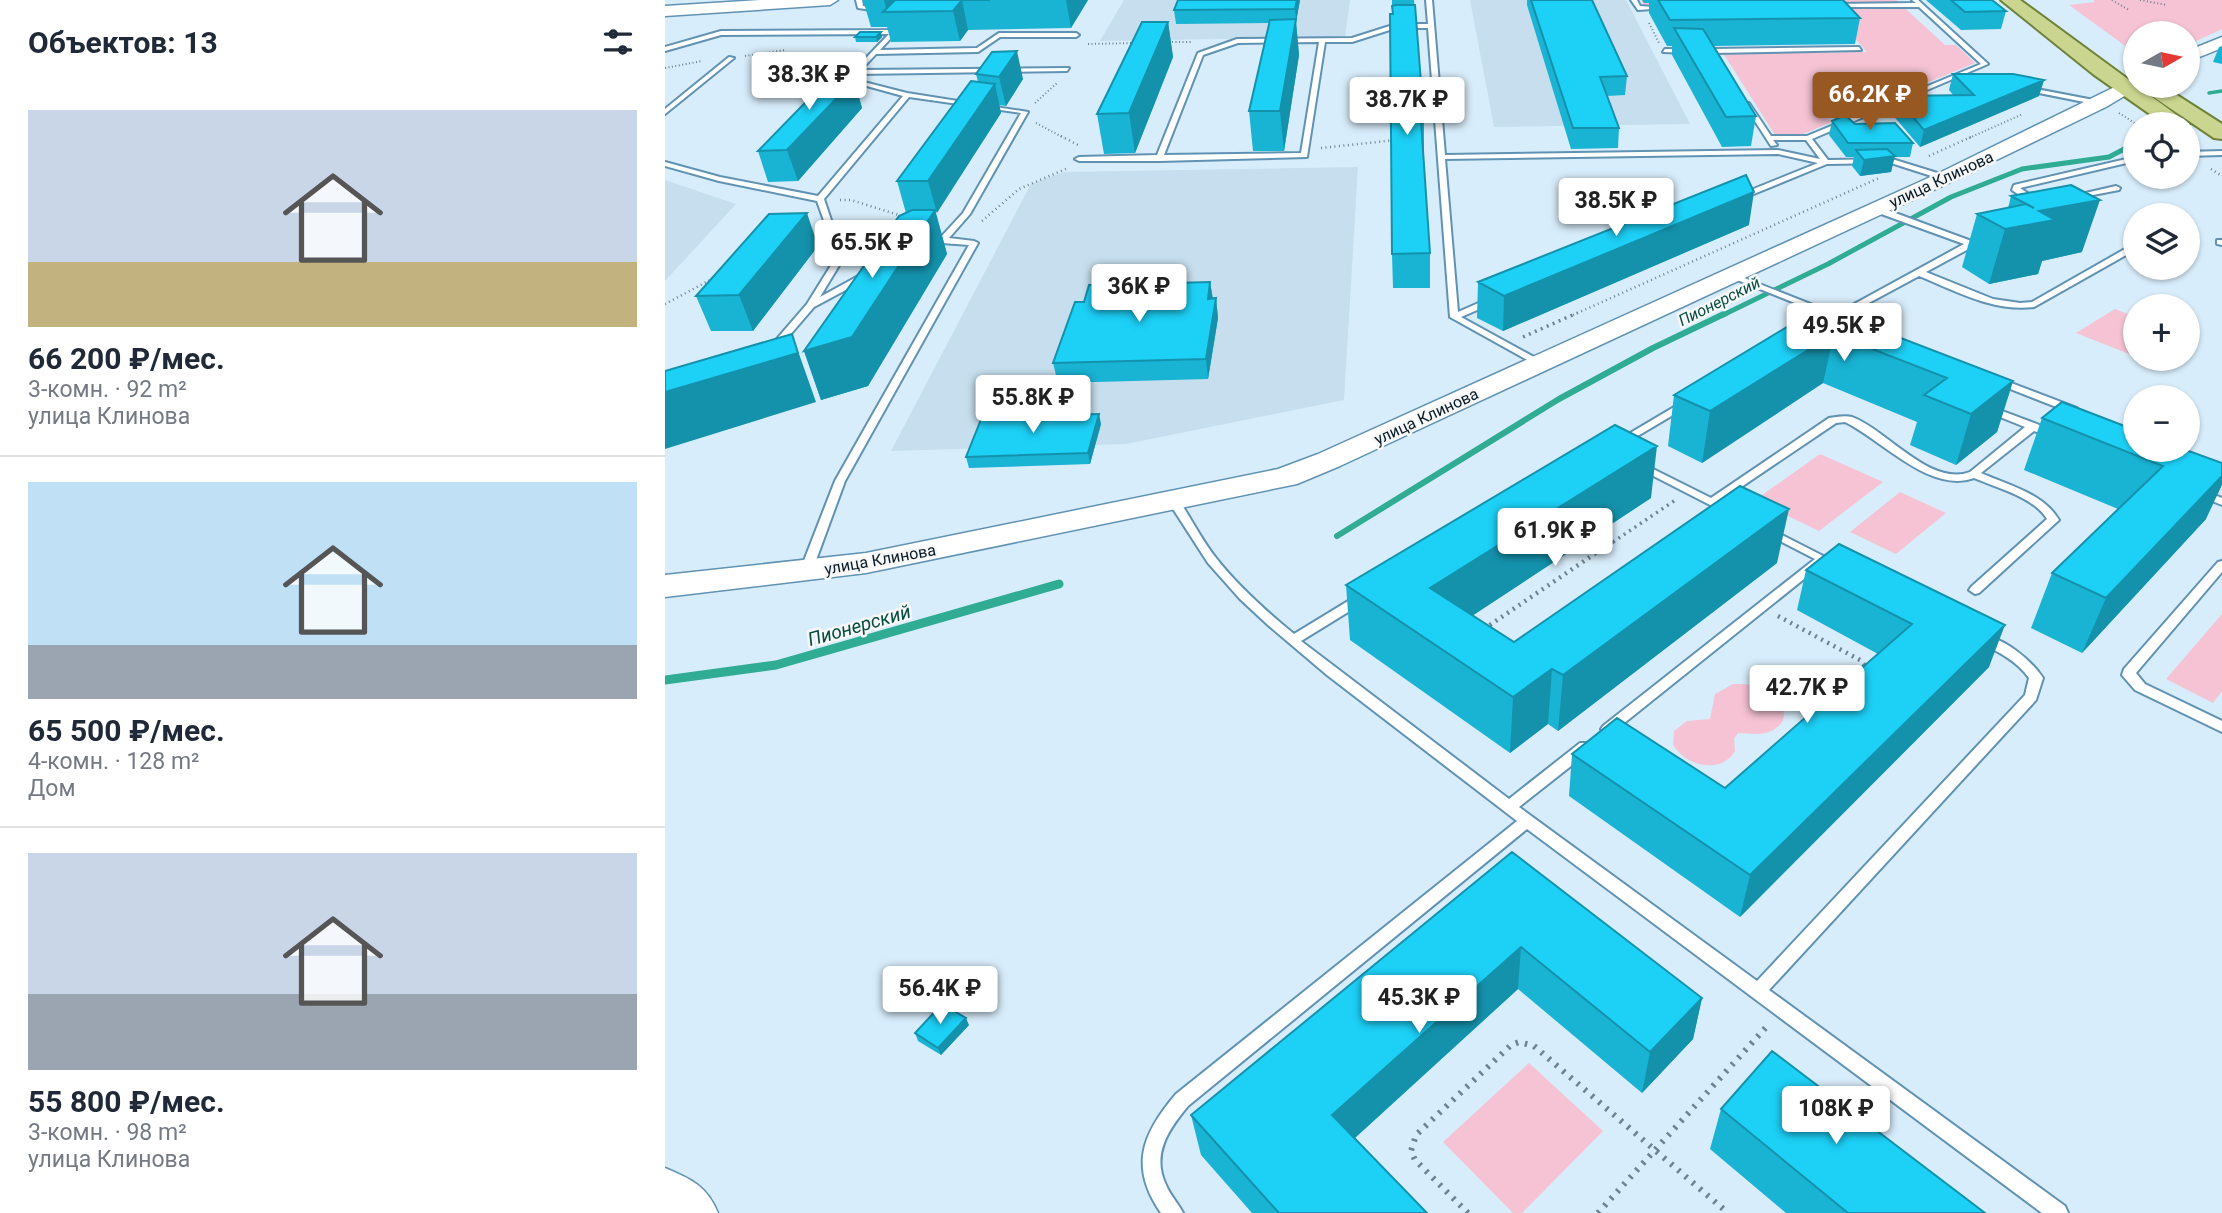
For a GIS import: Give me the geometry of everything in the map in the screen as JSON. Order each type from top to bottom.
[{"type":"main road","points":[[2009,0],[2123,89]]},
{"type":"main road","points":[[2034,0],[2123,88]]},
{"type":"main road","points":[[2137,98],[2159,112]]},
{"type":"main road","points":[[2142,98],[2222,133]]},
{"type":"main road","points":[[2200,138],[2222,151]]},
{"type":"street","points":[[665,11],[831,0]]},
{"type":"street","points":[[2200,51],[2222,42]]},
{"type":"street","name":"улица Клинова","points":[[665,586],[866,563],[1286,477],[1540,364],[2123,92]]},
{"type":"street","points":[[665,1195],[691,1213]]},
{"type":"lane","points":[[859,0],[860,7],[889,10]]},
{"type":"lane","points":[[1429,0],[1454,317]]},
{"type":"lane","points":[[1634,0],[1638,8],[1677,8]]},
{"type":"lane","points":[[1823,6],[1917,2],[1994,72]]},
{"type":"lane","points":[[904,22],[848,80],[907,95],[1025,112],[965,214],[946,239],[921,250]]},
{"type":"lane","points":[[1159,159],[1199,54],[1237,41],[1352,40],[1396,26],[1431,26]]},
{"type":"lane","points":[[665,48],[721,33],[894,32]]},
{"type":"lane","points":[[875,52],[978,50],[999,35],[1076,35]]},
{"type":"lane","points":[[1079,159],[1304,155],[1322,41]]},
{"type":"lane","points":[[1665,51],[1859,49]]},
{"type":"lane","points":[[1713,51],[1720,62]]},
{"type":"lane","points":[[665,112],[731,58]]},
{"type":"lane","points":[[1769,138],[1808,138],[1985,64]]},
{"type":"lane","points":[[856,72],[1067,69]]},
{"type":"lane","points":[[2013,87],[2065,96],[2123,91]]},
{"type":"lane","points":[[1741,94],[1777,152]]},
{"type":"lane","points":[[820,199],[907,95]]},
{"type":"lane","points":[[1808,138],[1826,162]]},
{"type":"lane","points":[[2200,154],[2222,151]]},
{"type":"lane","points":[[1441,157],[1777,152],[1826,162],[1892,161],[1944,178]]},
{"type":"lane","points":[[1724,204],[1826,162]]},
{"type":"lane","points":[[2027,213],[2041,205],[2021,195],[2016,190],[2021,185],[2123,162]]},
{"type":"lane","points":[[665,164],[719,179],[820,199]]},
{"type":"lane","points":[[2062,199],[2116,188]]},
{"type":"lane","points":[[820,199],[830,227],[853,237],[906,238]]},
{"type":"lane","points":[[1876,209],[1971,244]]},
{"type":"lane","points":[[768,356],[811,304],[853,237]]},
{"type":"lane","points":[[1815,329],[1982,237]]},
{"type":"lane","points":[[806,571],[840,481],[974,243],[919,238]]},
{"type":"lane","points":[[1918,272],[1999,304],[2024,307],[2123,254]]},
{"type":"lane","points":[[811,304],[871,273]]},
{"type":"lane","points":[[1731,276],[1849,322]]},
{"type":"lane","points":[[1454,317],[1505,295]]},
{"type":"lane","points":[[1454,317],[1540,364]]},
{"type":"lane","points":[[1992,378],[2083,414]]},
{"type":"lane","points":[[1608,450],[1691,400]]},
{"type":"lane","points":[[1982,406],[2070,441]]},
{"type":"lane","points":[[1712,502],[1828,422],[1839,419],[1855,422],[1906,458],[1947,476],[1964,479],[1974,474],[2033,426]]},
{"type":"lane","points":[[1631,462],[1727,510]]},
{"type":"lane","points":[[1974,474],[2047,509],[2053,520],[1975,590]]},
{"type":"lane","points":[[2184,486],[2222,502]]},
{"type":"lane","points":[[1174,501],[1217,567],[1254,606],[1293,640],[1527,821],[2058,1213]]},
{"type":"lane","points":[[1509,807],[1762,607],[1829,562],[1763,528]]},
{"type":"lane","points":[[2222,565],[2217,578],[2129,671],[2129,676],[2140,687],[2222,727]]},
{"type":"lane","points":[[1293,640],[1373,591]]},
{"type":"lane","points":[[1758,991],[2031,697],[2036,678],[2028,666],[2015,655],[1967,631]]},
{"type":"lane","points":[[1173,1213],[1151,1178],[1152,1145],[1162,1121],[1182,1100],[1527,821]]},
{"type":"path","points":[[2112,0],[2129,10]]},
{"type":"path","points":[[2140,0],[2167,5]]},
{"type":"path","points":[[2150,0],[2169,0]]},
{"type":"path","points":[[1638,8],[1653,27],[1665,51]]},
{"type":"path","points":[[1065,35],[1063,45],[1144,43]]},
{"type":"path","points":[[1157,42],[1237,41]]},
{"type":"path","points":[[665,68],[793,49]]},
{"type":"path","points":[[1067,69],[1054,87],[1025,112],[1038,124],[1107,159]]},
{"type":"path","points":[[1505,345],[2065,96]]},
{"type":"path","points":[[1306,149],[1439,136]]},
{"type":"path","points":[[946,239],[993,213],[1019,189],[1057,170],[1107,159]]},
{"type":"path","points":[[820,199],[851,200],[901,216],[993,213]]},
{"type":"path","points":[[665,304],[723,272]]},
{"type":"path","points":[[1483,635],[1486,626],[1688,491]]},
{"type":"path","points":[[1762,607],[1860,660],[1867,668],[1865,673]]},
{"type":"path","points":[[1598,1213],[1783,1009]]},
{"type":"path","points":[[1468,1213],[1415,1160],[1412,1142],[1416,1135],[1501,1054],[1519,1042],[1534,1046],[1728,1213]]},
{"type":"shaded area","points":[[1124,0],[1350,0],[1345,37],[1100,41]]},
{"type":"shaded area","points":[[1470,0],[1626,0],[1690,124],[1494,127]]},
{"type":"shaded area","points":[[1641,0],[1896,0],[1945,45],[1956,45],[1975,63],[1873,105],[1862,101],[1823,117],[1834,121],[1801,135],[1775,135],[1723,53],[1867,52],[1824,4],[1644,6]]},
{"type":"shaded area","points":[[2093,0],[2222,0],[2222,29],[2200,39],[2200,21],[2123,21],[2123,44],[2069,5],[2095,2]]},
{"type":"shaded area","points":[[1358,167],[1344,400],[1126,444],[891,451],[1031,184],[1064,172]]},
{"type":"shaded area","points":[[665,180],[736,204],[665,281]]},
{"type":"shaded area","points":[[2115,309],[2123,312],[2123,352],[2076,333]]},
{"type":"shaded area","points":[[1820,454],[1883,482],[1819,531],[1755,500]]},
{"type":"shaded area","points":[[1900,492],[1946,513],[1896,554],[1850,532]]},
{"type":"shaded area","points":[[2222,614],[2222,691],[2213,703],[2166,679]]},
{"type":"shaded area","points":[[1733,684],[1754,685],[1768,690],[1783,707],[1783,720],[1779,726],[1767,733],[1738,733],[1734,739],[1735,751],[1721,763],[1704,765],[1686,758],[1673,745],[1674,731],[1687,721],[1710,719],[1715,694]]},
{"type":"shaded area","points":[[1529,1063],[1603,1131],[1522,1213],[1513,1213],[1443,1142]]},
{"type":"building","points":[[895,0],[962,0],[953,11],[883,12]]},
{"type":"building","points":[[1178,0],[1297,0],[1295,9],[1174,10]]},
{"type":"building","points":[[1531,0],[1592,0],[1627,76],[1600,77],[1619,128],[1573,128]]},
{"type":"building","points":[[1658,0],[1843,0],[1860,18],[1670,20]]},
{"type":"building","points":[[1951,0],[1992,0],[2006,11],[1965,12]]},
{"type":"building","points":[[1415,5],[1430,253],[1392,254],[1390,14],[1393,14],[1392,6]]},
{"type":"building","points":[[1296,19],[1280,111],[1249,111],[1270,20]]},
{"type":"building","points":[[1142,22],[1168,22],[1129,113],[1097,114]]},
{"type":"building","points":[[1674,28],[1703,29],[1756,116],[1726,117]]},
{"type":"building","points":[[860,32],[881,32],[876,37],[855,37]]},
{"type":"building","points":[[1017,51],[999,77],[976,74],[992,52]]},
{"type":"building","points":[[840,67],[854,80],[787,150],[758,151]]},
{"type":"building","points":[[1953,74],[2013,74],[2044,80],[1924,130],[1895,96],[1974,95]]},
{"type":"building","points":[[971,81],[995,84],[928,181],[897,181]]},
{"type":"building","points":[[1845,115],[1855,124],[1895,123],[1913,143],[1848,143],[1832,121]]},
{"type":"building","points":[[1887,149],[1895,156],[1864,160],[1856,150]]},
{"type":"building","points":[[1746,175],[1754,192],[1504,296],[1478,282]]},
{"type":"building","points":[[2071,185],[2100,200],[2039,211],[2055,220],[2005,229],[1977,214],[2026,204],[2034,208],[2011,196]]},
{"type":"building","points":[[912,210],[935,210],[852,337],[804,351],[899,216]]},
{"type":"building","points":[[807,213],[739,295],[696,296],[769,214]]},
{"type":"building","points":[[1210,282],[1208,299],[1216,298],[1206,359],[1053,363],[1075,302],[1084,302],[1089,285]]},
{"type":"building","points":[[1820,307],[2013,381],[1971,414],[1924,395],[1947,378],[1834,334],[1710,411],[1674,395]]},
{"type":"building","points":[[792,334],[798,353],[665,392],[665,371]]},
{"type":"building","points":[[2062,402],[2123,425],[2123,450],[2042,418]]},
{"type":"building","points":[[1099,414],[1088,453],[966,457],[982,417]]},
{"type":"building","points":[[1615,425],[1657,446],[1430,588],[1514,642],[1740,486],[1789,509],[1563,675],[1552,669],[1513,697],[1346,585]]},
{"type":"building","points":[[2200,455],[2222,463],[2222,476],[2106,598],[2052,573],[2163,466],[2153,462],[2200,462]]},
{"type":"building","points":[[1839,544],[2005,625],[1750,875],[1572,754],[1617,718],[1725,788],[1912,624],[1806,570]]},
{"type":"building","points":[[1512,852],[1702,998],[1650,1052],[1521,947],[1332,1115],[1427,1213],[1279,1213],[1191,1115]]},
{"type":"building","points":[[942,1004],[966,1018],[938,1048],[915,1033]]},
{"type":"building","points":[[1772,1051],[1985,1213],[1848,1213],[1721,1109]]},
{"type":"waterway","name":"Пионерский","points":[[2209,93],[2222,91]]},
{"type":"waterway","name":"Пионерский","points":[[1723,315],[1828,264],[1951,197],[2022,169],[2109,157],[2123,150]]},
{"type":"waterway","name":"Пионерский","points":[[1337,536],[1559,399],[1653,348],[1726,313]]},
{"type":"waterway","name":"Пионерский","points":[[665,680],[776,665],[1059,584]]}]
